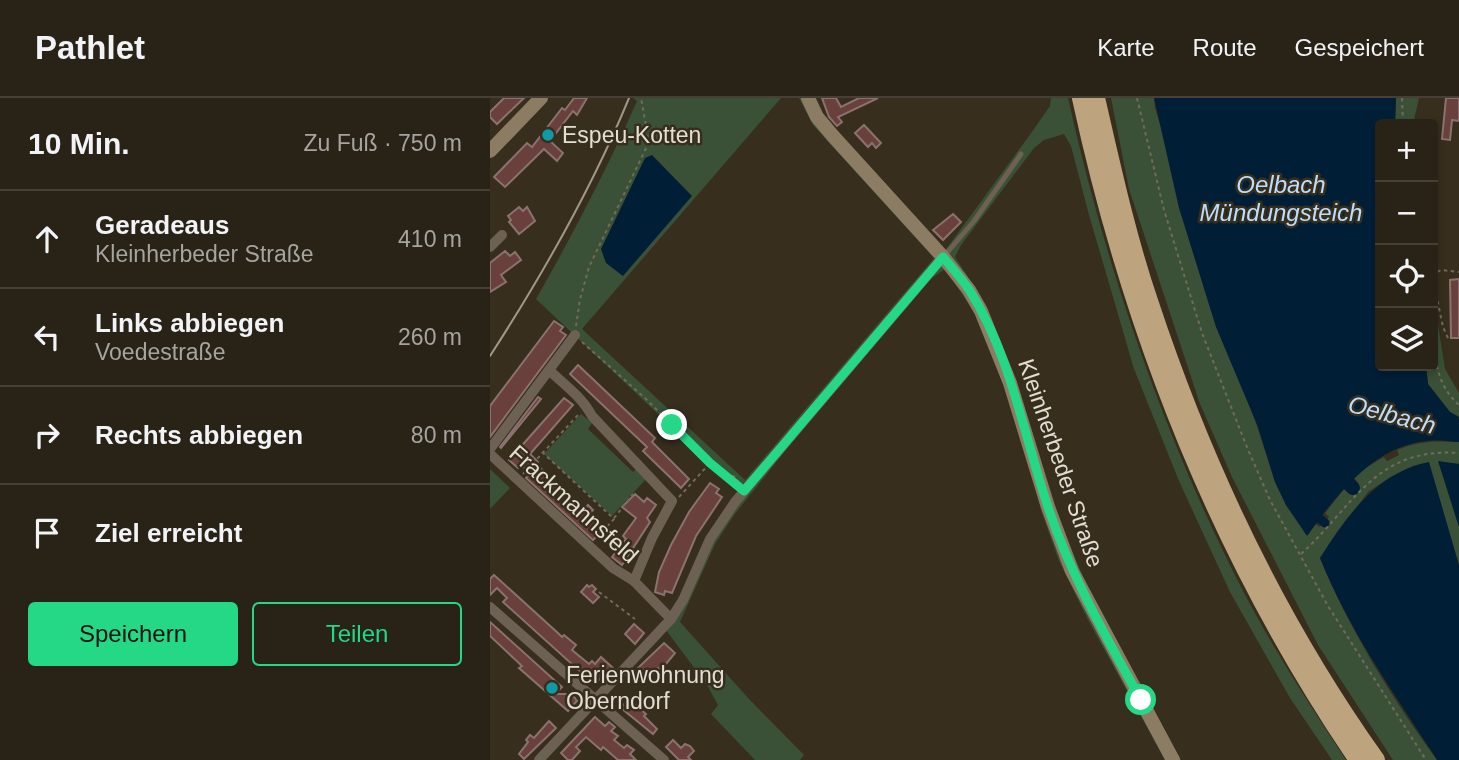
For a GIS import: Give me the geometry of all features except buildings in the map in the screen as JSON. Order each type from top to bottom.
[{"type":"highway","points":[[1081,98],[1121,256],[1159,373],[1184,435],[1266,611],[1332,721],[1359,760]]},
{"type":"highway","points":[[1096,98],[1119,198],[1149,303],[1204,446],[1230,506],[1280,604],[1327,687],[1376,760]]},
{"type":"street","points":[[492,145],[541,98]]},
{"type":"street","name":"Kleinherbeder Straße","points":[[808,98],[817,117],[943,257],[969,290],[994,341],[1013,392],[1048,507],[1078,584],[1173,760]]},
{"type":"street","points":[[490,247],[502,235]]},
{"type":"street","points":[[539,760],[671,619],[683,600],[710,539],[744,491],[943,257]]},
{"type":"street","name":"Frackmannsfeld","points":[[575,335],[490,452],[588,547],[612,568],[634,581],[671,619]]},
{"type":"street","points":[[550,371],[586,406],[592,416],[672,501]]},
{"type":"street","name":"Frackmannsfeld","points":[[634,581],[652,538],[672,501]]},
{"type":"street","points":[[490,607],[664,760]]},
{"type":"lane","points":[[943,257],[974,220],[1021,154]]},
{"type":"path","points":[[640,98],[649,142],[587,274],[575,335],[710,463],[744,491]]},
{"type":"path","points":[[1137,98],[1164,210],[1202,333],[1260,478],[1328,606],[1426,760]]},
{"type":"path","points":[[1402,98],[1403,119]]},
{"type":"path","points":[[1448,338],[1443,327],[1433,279],[1435,273],[1441,270],[1459,271]]},
{"type":"path","points":[[1438,371],[1440,381],[1459,405]]},
{"type":"path","points":[[516,480],[586,406]]},
{"type":"path","points":[[542,452],[614,519]]},
{"type":"path","points":[[1300,554],[1361,489],[1388,468],[1426,455],[1459,453]]},
{"type":"path","points":[[672,501],[676,500],[710,463]]},
{"type":"path","points":[[588,547],[633,494]]},
{"type":"path","points":[[599,592],[635,619]]},
{"type":"green space","points":[[633,98],[781,98],[582,329],[745,480],[934,258],[813,125],[799,98],[812,98],[826,123],[944,252],[1050,106],[1051,98],[1068,98],[1118,286],[1186,470],[1253,609],[1291,675],[1346,760],[1332,760],[1290,698],[1230,592],[1179,481],[1134,369],[1071,146],[1064,134],[1044,140],[1034,148],[961,245],[955,257],[992,323],[1006,356],[1063,528],[1088,588],[1181,760],[1165,760],[1088,620],[1059,561],[995,361],[974,312],[945,269],[932,278],[833,391],[734,515],[715,544],[680,622],[804,755],[800,760],[755,760],[711,714],[718,705],[707,685],[666,630],[722,525],[744,495],[536,299],[614,151],[637,101]]},
{"type":"green space","points":[[1111,98],[1154,98],[1275,482],[1286,505],[1308,535],[1315,524],[1320,527],[1329,517],[1325,513],[1344,489],[1349,493],[1358,483],[1354,478],[1362,470],[1384,457],[1387,461],[1399,455],[1397,450],[1413,445],[1459,442],[1459,464],[1439,462],[1459,527],[1459,565],[1453,546],[1415,465],[1368,492],[1320,558],[1344,611],[1372,662],[1437,760],[1393,760],[1318,645],[1232,477],[1200,404],[1129,189]]},
{"type":"green space","points":[[1396,98],[1419,98],[1414,119],[1395,119]]},
{"type":"green space","points":[[1438,325],[1445,369],[1459,393],[1459,417],[1450,412],[1428,384],[1427,371],[1438,371]]},
{"type":"green space","points":[[581,414],[592,423],[588,429],[633,472],[637,468],[647,478],[612,516],[544,454]]},
{"type":"green space","points":[[490,469],[510,488],[490,509]]},
{"type":"water","name":"Oelbach Mündungsteich","points":[[1154,98],[1396,98],[1395,119],[1375,119],[1375,371],[1427,371],[1428,384],[1450,412],[1459,417],[1459,442],[1427,441],[1390,452],[1358,475],[1343,490],[1307,536],[1286,505],[1275,482],[1258,427],[1216,327],[1179,208]]},
{"type":"water","points":[[652,155],[692,196],[623,276],[606,263],[601,249],[645,158]]},
{"type":"water","points":[[1438,461],[1459,464],[1459,527]]},
{"type":"water","points":[[1429,462],[1459,565],[1459,760],[1437,760],[1357,634],[1320,558],[1353,511],[1379,485],[1411,467]]},
{"type":"waterway","name":"Oelbach","points":[[1349,484],[1353,488]]},
{"type":"waterway","points":[[1320,519],[1325,523]]},
{"type":"tram line","points":[[490,356],[566,230],[629,98]]},
{"type":"place","name":"Espeu-Kotten","points":[[548,135]]},
{"type":"place","name":"Ferienwohnung Oberndorf","points":[[552,688]]},
{"type":"route","points":[[672,425],[710,463],[744,491],[943,257],[969,290],[990,330],[1010,383],[1048,507],[1072,571],[1141,700]]}]
